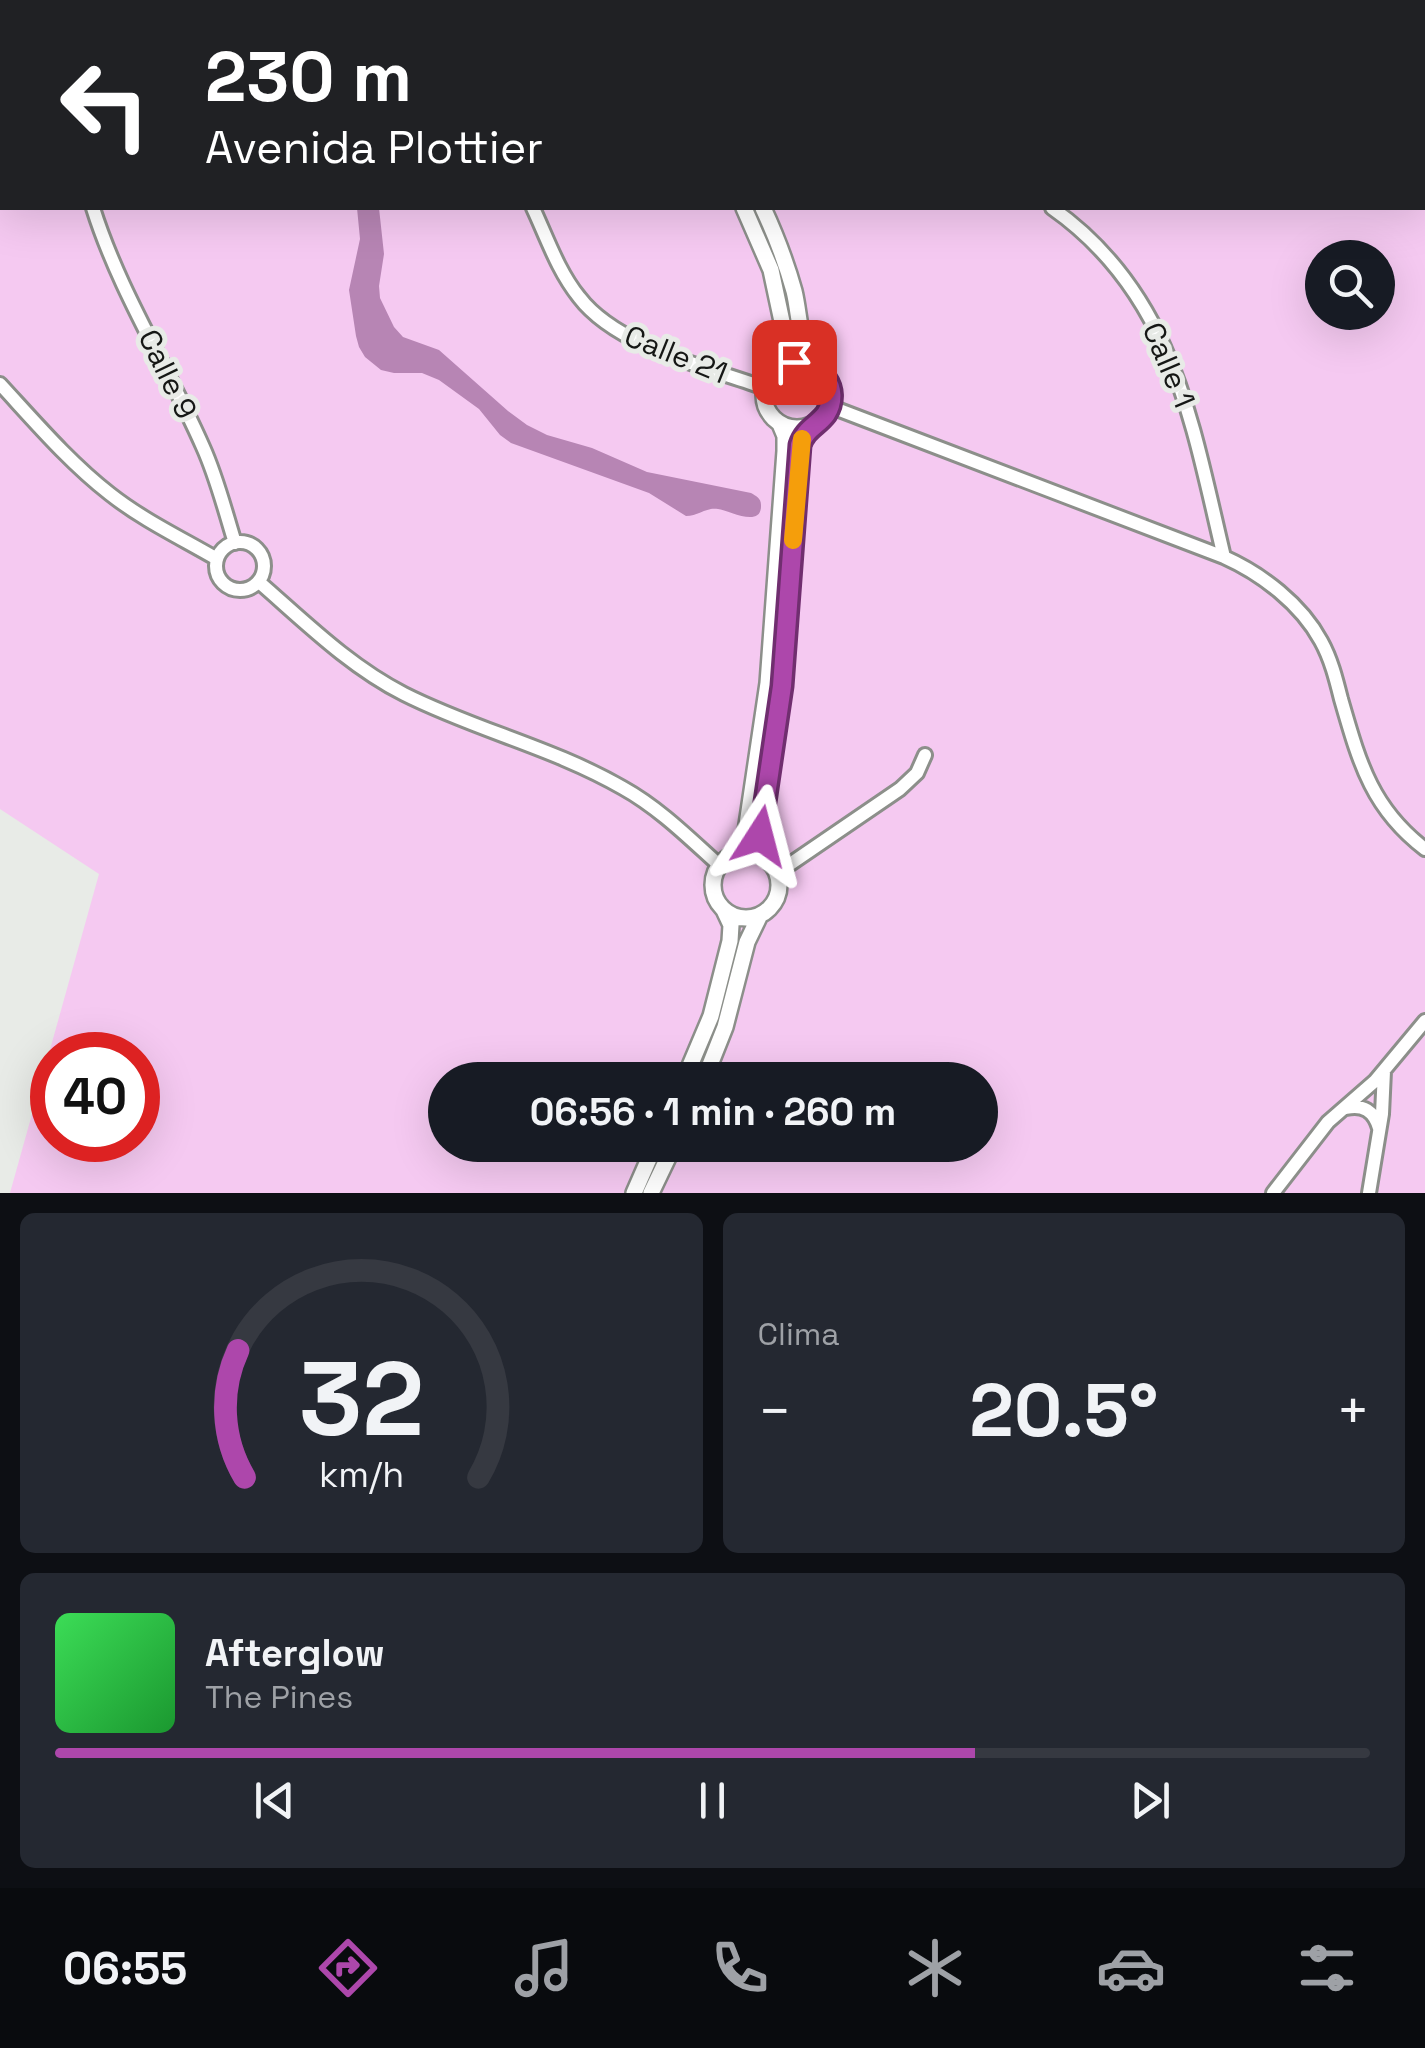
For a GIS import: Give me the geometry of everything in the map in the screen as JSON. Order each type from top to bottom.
[{"type":"street","name":"Calle 9","points":[[94,210],[120,276],[204,448],[235,543]]},
{"type":"street","name":"Calle 21","points":[[534,210],[568,282],[597,318],[637,343],[764,388]]},
{"type":"street","points":[[745,210],[772,270],[788,346],[783,365],[770,376],[764,388],[766,407],[780,424],[796,429],[812,426]]},
{"type":"street","points":[[711,1062],[726,1027],[747,942],[760,915],[776,900],[780,884],[778,873],[760,848],[760,836],[782,686],[800,445],[824,415],[831,395],[829,384],[805,350],[782,252],[764,210]]},
{"type":"street","name":"Calle 1","points":[[1055,210],[1110,261],[1163,341],[1192,423],[1224,557]]},
{"type":"street","points":[[783,365],[800,362],[815,367]]},
{"type":"street","points":[[0,384],[59,448],[112,496],[217,559]]},
{"type":"street","points":[[829,406],[1224,557],[1278,591],[1312,626],[1330,661],[1359,758],[1378,801],[1406,834],[1425,849]]},
{"type":"street","points":[[737,852],[744,838],[768,684],[785,451],[780,424]]},
{"type":"street","points":[[235,543],[250,544],[260,554],[264,568],[258,582],[244,590],[228,588],[218,575],[217,559],[235,543]]},
{"type":"street","points":[[258,582],[332,647],[378,680],[626,789],[648,803],[719,865]]},
{"type":"street","points":[[778,873],[900,789],[917,774],[925,755]]},
{"type":"street","points":[[692,1062],[711,1016],[730,941],[731,925],[717,902],[713,880],[719,865],[737,852],[764,856]]},
{"type":"street","points":[[724,910],[739,918],[760,915]]},
{"type":"street","points":[[1273,1193],[1318,1133],[1384,1071],[1425,1021]]},
{"type":"street","points":[[1368,1193],[1384,1071]]},
{"type":"street","points":[[1344,1108],[1367,1109],[1374,1115],[1379,1130]]},
{"type":"street","points":[[634,1193],[648,1162]]},
{"type":"street","points":[[651,1193],[666,1162]]},
{"type":"shaded area","points":[[0,210],[1425,210],[1425,1193],[10,1193],[30,1121],[30,1162],[160,1162],[160,1032],[55,1032],[99,874],[0,809]]},
{"type":"shaded area","points":[[357,210],[379,210],[384,254],[380,298],[394,327],[403,337],[439,350],[527,425],[647,472],[751,493],[760,501],[760,512],[750,517],[714,509],[686,516],[649,493],[511,443],[479,409],[439,380],[422,373],[381,370],[365,357],[356,336],[349,290],[360,239]]},
{"type":"slow traffic","points":[[793,540],[802,439]]},
{"type":"route","points":[[760,836],[782,686],[800,445],[806,431],[824,415],[830,400],[829,384],[820,370],[794,362]]}]
